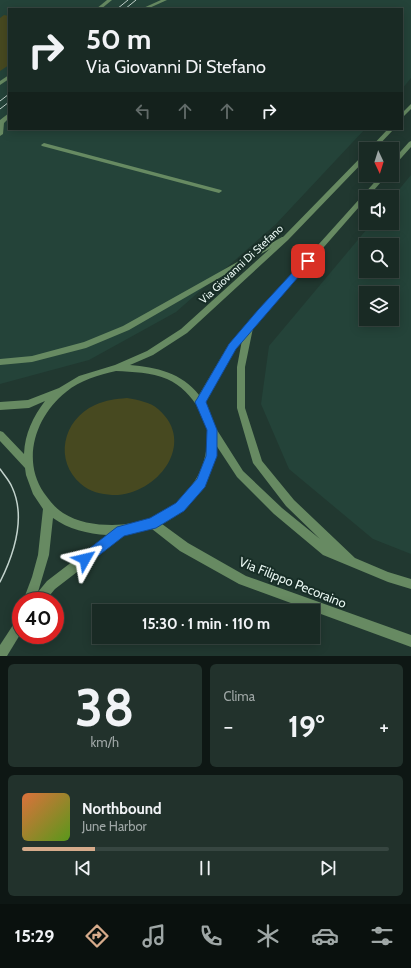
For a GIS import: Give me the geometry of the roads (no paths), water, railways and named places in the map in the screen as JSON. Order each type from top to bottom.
[{"type":"street","points":[[99,8],[110,0]]},
{"type":"street","points":[[145,8],[165,0]]},
{"type":"street","points":[[403,115],[411,106]]},
{"type":"street","points":[[0,134],[1,122]]},
{"type":"street","points":[[378,142],[389,130]]},
{"type":"street","points":[[399,157],[411,143]]},
{"type":"street","points":[[44,145],[219,191]]},
{"type":"street","name":"Via Giovanni Di Stefano","points":[[116,368],[150,353],[184,331],[286,238],[359,162]]},
{"type":"street","points":[[200,402],[232,346],[378,182]]},
{"type":"street","points":[[0,362],[32,359],[86,345],[126,328],[286,238]]},
{"type":"street","points":[[249,326],[241,366],[241,408],[258,463],[290,504],[351,561]]},
{"type":"street","points":[[0,406],[29,404],[89,375],[116,368],[149,369],[178,380],[200,402],[212,430],[240,474],[267,500],[327,551],[388,577],[411,584]]},
{"type":"street","points":[[64,388],[48,404],[36,422],[28,443],[28,465],[34,487],[48,507],[69,522],[94,530],[121,531],[152,524],[180,507],[201,483],[212,456],[212,430]]},
{"type":"street","points":[[0,435],[28,465]]},
{"type":"street","points":[[33,592],[39,578],[47,538],[48,507]]},
{"type":"street","name":"Via Filippo Pecoraino","points":[[152,524],[184,547],[244,580],[411,641]]},
{"type":"street","points":[[45,592],[51,585],[121,531]]},
{"type":"street","points":[[0,656],[12,635]]},
{"type":"tram line","points":[[118,8],[128,0]]},
{"type":"tram line","points":[[126,8],[136,0]]},
{"type":"tram line","points":[[0,101],[8,95]]},
{"type":"tram line","points":[[0,109],[8,103]]},
{"type":"tram line","points":[[0,469],[11,484],[18,511],[18,523],[14,548],[0,582]]}]
